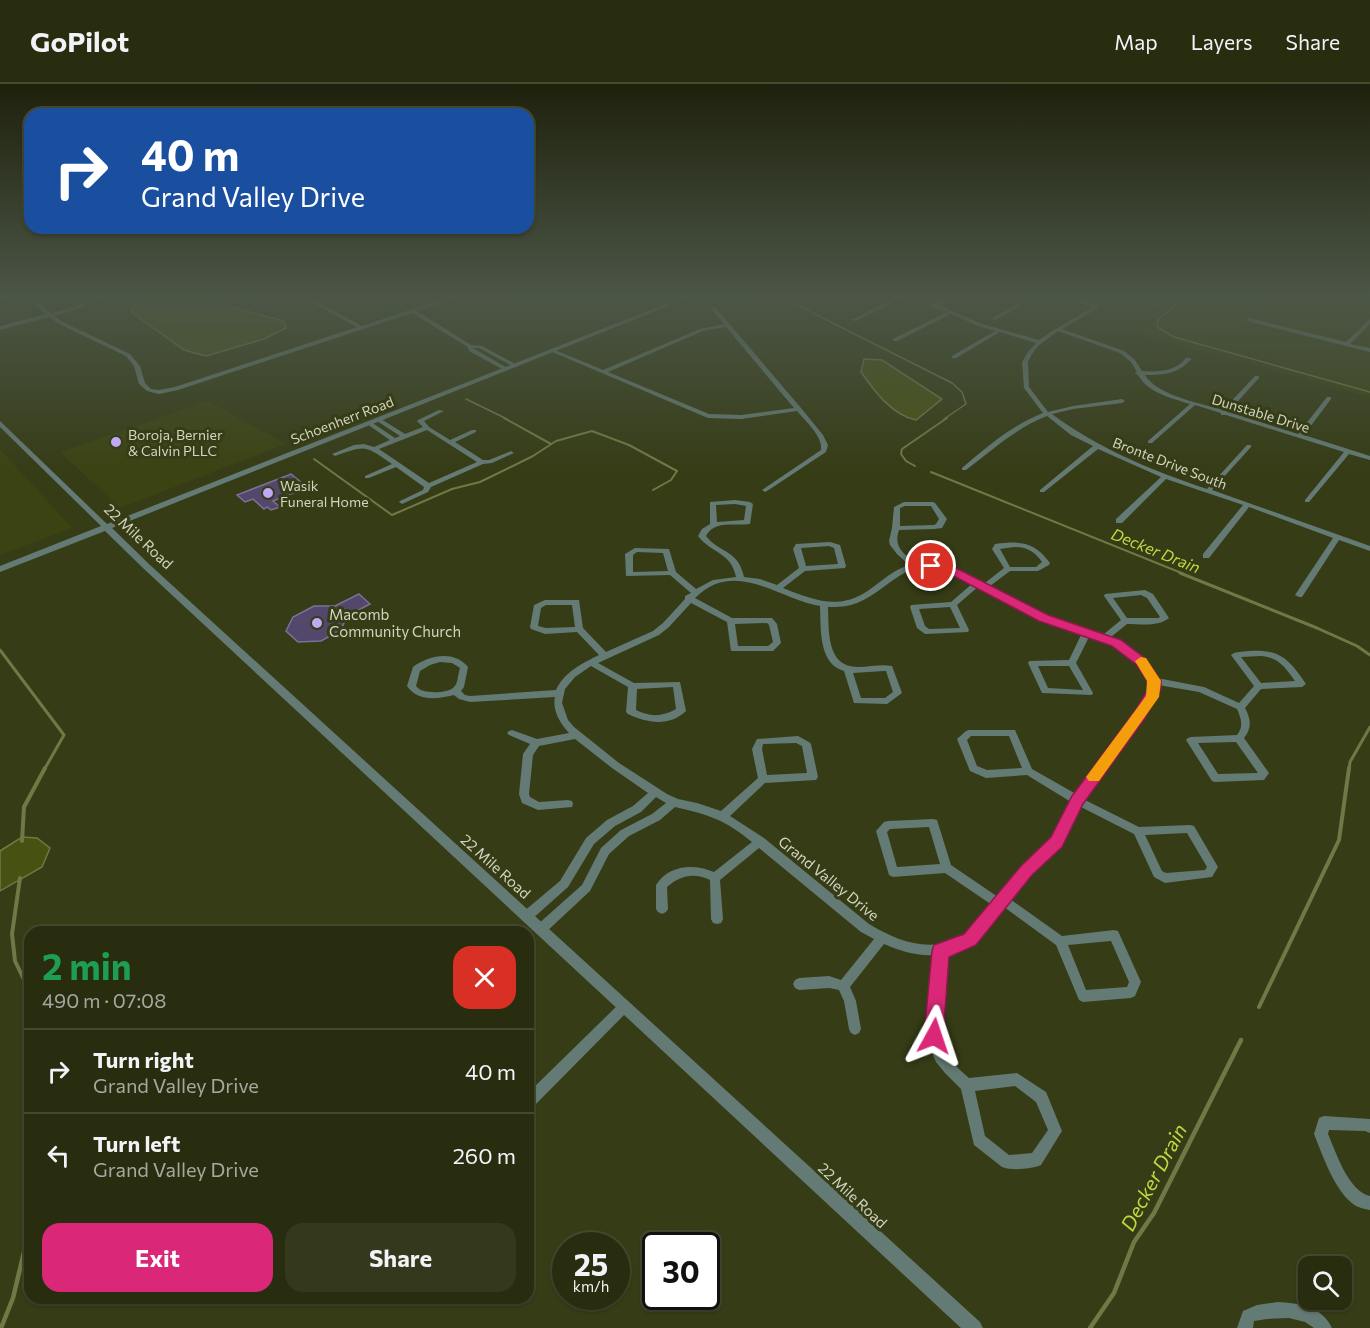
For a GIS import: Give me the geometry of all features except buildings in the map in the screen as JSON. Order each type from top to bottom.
[{"type":"street","points":[[125,353],[137,366],[142,384],[149,390],[159,392],[285,353]]},
{"type":"street","points":[[477,353],[506,369]]},
{"type":"street","points":[[491,353],[516,366]]},
{"type":"street","name":"Schoenherr Road","points":[[0,569],[548,353]]},
{"type":"street","points":[[558,353],[708,416],[741,417],[799,409]]},
{"type":"street","points":[[603,372],[648,353]]},
{"type":"street","points":[[751,353],[821,436],[825,445],[824,451],[765,490]]},
{"type":"street","points":[[954,357],[961,353]]},
{"type":"street","name":"Bronte Drive South","points":[[1031,353],[1026,359],[1024,372],[1031,393],[1048,413],[1071,433],[1096,447],[1165,476],[1370,549]]},
{"type":"street","name":"Dunstable Drive","points":[[1123,353],[1133,361],[1138,373],[1147,383],[1158,391],[1223,414],[1370,458]]},
{"type":"street","points":[[1138,373],[1170,371],[1184,364],[1188,359]]},
{"type":"street","points":[[1223,414],[1257,377]]},
{"type":"street","points":[[1299,437],[1329,398]]},
{"type":"street","points":[[964,469],[1016,429],[1048,413],[1122,401]]},
{"type":"street","points":[[1150,442],[1193,404]]},
{"type":"street","points":[[441,411],[420,421],[427,428],[482,462]]},
{"type":"street","points":[[379,420],[405,437]]},
{"type":"street","name":"22 Mile Road","points":[[0,423],[104,527],[974,1328]]},
{"type":"street","points":[[369,423],[395,441]]},
{"type":"street","points":[[374,449],[427,428]]},
{"type":"street","points":[[450,442],[474,431]]},
{"type":"street","points":[[335,454],[357,446],[367,446],[428,486]]},
{"type":"street","points":[[1208,491],[1249,446]]},
{"type":"street","points":[[1042,491],[1096,447]]},
{"type":"street","points":[[1307,501],[1347,452]]},
{"type":"street","points":[[402,502],[426,491],[428,486],[482,462],[490,462],[511,453]]},
{"type":"street","points":[[367,477],[396,465]]},
{"type":"street","points":[[1119,521],[1165,476]]},
{"type":"street","points":[[714,524],[712,503],[735,501],[750,504],[747,522],[714,524],[703,532],[703,538],[733,558],[739,567],[741,578]]},
{"type":"street","points":[[896,528],[934,527],[939,526],[943,519],[933,504],[904,504],[897,507],[896,528],[891,538],[892,544],[914,566]]},
{"type":"street","points":[[1206,556],[1247,505]]},
{"type":"street","points":[[1299,595],[1337,537]]},
{"type":"street","points":[[779,587],[803,569],[842,566],[837,547],[830,544],[799,546],[797,549],[803,569]]},
{"type":"street","points":[[953,604],[965,630],[928,632],[921,628],[914,607],[953,604],[1008,569],[1038,569],[1046,563],[1039,552],[1028,544],[998,546],[996,549],[1008,569]]},
{"type":"street","points":[[672,573],[629,574],[629,554],[635,550],[666,551],[672,573],[691,595],[731,621],[769,620],[773,624],[777,643],[770,649],[734,649],[731,621]]},
{"type":"street","points":[[456,691],[462,697],[470,699],[560,693],[569,677],[590,662],[658,632],[691,595],[714,583],[741,578],[761,580],[804,600],[836,606],[857,601],[900,570],[914,566],[940,567],[981,585],[1043,618],[1105,638],[1135,656],[1154,681],[1201,689],[1240,707],[1247,724],[1239,738],[1191,740],[1215,778],[1261,777],[1264,773],[1239,738]]},
{"type":"street","points":[[1105,638],[1125,621],[1160,621],[1165,618],[1150,596],[1142,592],[1108,596],[1125,621]]},
{"type":"street","points":[[579,629],[545,631],[534,627],[537,607],[545,603],[576,602],[579,629],[605,656]]},
{"type":"street","points":[[824,605],[829,652],[833,660],[848,670],[889,668],[898,693],[887,701],[857,702],[848,670]]},
{"type":"street","points":[[1072,663],[1087,632]]},
{"type":"street","points":[[1240,707],[1259,686],[1302,684],[1282,657],[1272,652],[1235,655],[1259,686]]},
{"type":"street","points":[[453,659],[461,663],[464,667],[460,687],[456,691],[421,695],[415,692],[411,686],[416,669],[432,660],[453,659]]},
{"type":"street","points":[[590,662],[633,686],[677,684],[681,711],[668,718],[645,720],[631,712],[633,686]]},
{"type":"street","points":[[1032,663],[1072,663],[1089,693],[1045,691],[1032,663]]},
{"type":"street","name":"Grand Valley Drive","points":[[560,693],[558,701],[561,715],[577,735],[654,793],[674,802],[723,816],[760,841],[865,928],[882,939],[909,950],[940,951],[970,940],[1002,903],[1026,870],[1057,842],[1077,800],[1152,697],[1154,681]]},
{"type":"street","points":[[1028,771],[1012,732],[969,733],[962,739],[973,768],[986,774],[1028,771],[1077,800],[1138,831],[1190,829],[1213,867],[1208,874],[1165,878],[1158,874],[1138,831]]},
{"type":"street","points":[[512,733],[536,743],[577,735]]},
{"type":"street","points":[[723,816],[763,779],[813,777],[806,744],[798,739],[760,741],[757,749],[763,779]]},
{"type":"street","points":[[536,743],[528,754],[524,794],[526,800],[538,806],[568,804]]},
{"type":"street","points":[[526,916],[564,884],[590,841],[611,823],[638,809],[654,793]]},
{"type":"street","points":[[541,929],[586,888],[605,850],[625,833],[656,817],[674,802]]},
{"type":"street","points":[[947,868],[933,823],[888,825],[881,831],[893,872],[947,868],[1060,941],[1083,996],[1131,992],[1135,982],[1114,935],[1060,941]]},
{"type":"street","points":[[590,841],[605,850]]},
{"type":"street","points":[[715,878],[760,841]]},
{"type":"street","points":[[662,909],[661,885],[675,873],[706,872],[715,878]]},
{"type":"street","points":[[715,878],[717,919]]},
{"type":"street","points":[[843,986],[882,939]]},
{"type":"street","points":[[940,951],[934,1047],[939,1058],[967,1084],[979,1140],[1007,1162],[1036,1161],[1054,1131],[1041,1098],[1017,1078],[967,1084]]},
{"type":"street","points":[[799,984],[829,982],[843,986],[850,1001],[855,1029]]},
{"type":"street","points":[[534,1096],[625,1006]]},
{"type":"street","points":[[1370,1126],[1367,1124],[1324,1123],[1321,1134],[1349,1194],[1364,1203],[1370,1203]]},
{"type":"street","points":[[1245,1328],[1248,1316],[1260,1310],[1306,1313],[1324,1328]]},
{"type":"shaded area","points":[[195,353],[216,353],[206,356]]},
{"type":"shaded area","points":[[1210,353],[1370,353],[1370,397]]},
{"type":"shaded area","points":[[864,359],[882,360],[942,399],[916,420],[899,413],[878,395],[861,372]]},
{"type":"shaded area","points":[[208,401],[286,444],[120,508],[60,452]]},
{"type":"shaded area","points":[[0,449],[72,528],[0,555]]},
{"type":"shaded area","points":[[22,837],[37,838],[50,848],[42,867],[0,891],[0,851]]},
{"type":"waterway","name":"Decker Drain","points":[[892,353],[952,383],[962,392],[966,404],[944,419]]},
{"type":"waterway","points":[[1231,353],[1370,392]]},
{"type":"waterway","points":[[466,399],[507,419]]},
{"type":"waterway","points":[[504,418],[551,444]]},
{"type":"waterway","name":"Decker Drain","points":[[915,466],[906,461],[901,454],[902,449],[947,418]]},
{"type":"waterway","points":[[314,459],[392,515],[452,489],[480,482],[533,456],[556,441],[592,431],[629,445],[677,471],[671,480],[653,490]]},
{"type":"waterway","name":"Decker Drain","points":[[931,472],[1184,574]]},
{"type":"waterway","name":"Decker Drain","points":[[1180,573],[1317,628],[1357,646],[1370,655]]},
{"type":"waterway","points":[[0,650],[64,735],[44,770]]},
{"type":"waterway","name":"Decker Drain","points":[[1349,770],[1350,762],[1370,727]]},
{"type":"waterway","points":[[22,841],[24,807],[45,768]]},
{"type":"waterway","name":"Decker Drain","points":[[1259,1007],[1339,840],[1349,768]]},
{"type":"waterway","points":[[20,878],[12,934],[15,961],[24,980]]},
{"type":"waterway","name":"Decker Drain","points":[[1090,1328],[1114,1293],[1134,1242],[1154,1213],[1241,1040]]},
{"type":"waterway","points":[[1,1328],[13,1298],[24,1252]]},
{"type":"slow traffic","points":[[1094,777],[1152,697],[1154,681],[1141,661]]},
{"type":"place","name":"Boroja, Bernier & Calvin PLLC","points":[[116,442]]},
{"type":"place","name":"Wasik Funeral Home","points":[[268,493]]},
{"type":"place","name":"Macomb Community Church","points":[[317,623]]},
{"type":"route","points":[[931,566],[952,571],[1043,618],[1117,643],[1142,662],[1154,681],[1152,697],[1077,800],[1057,842],[1026,870],[970,940],[940,951],[934,1036]]}]
